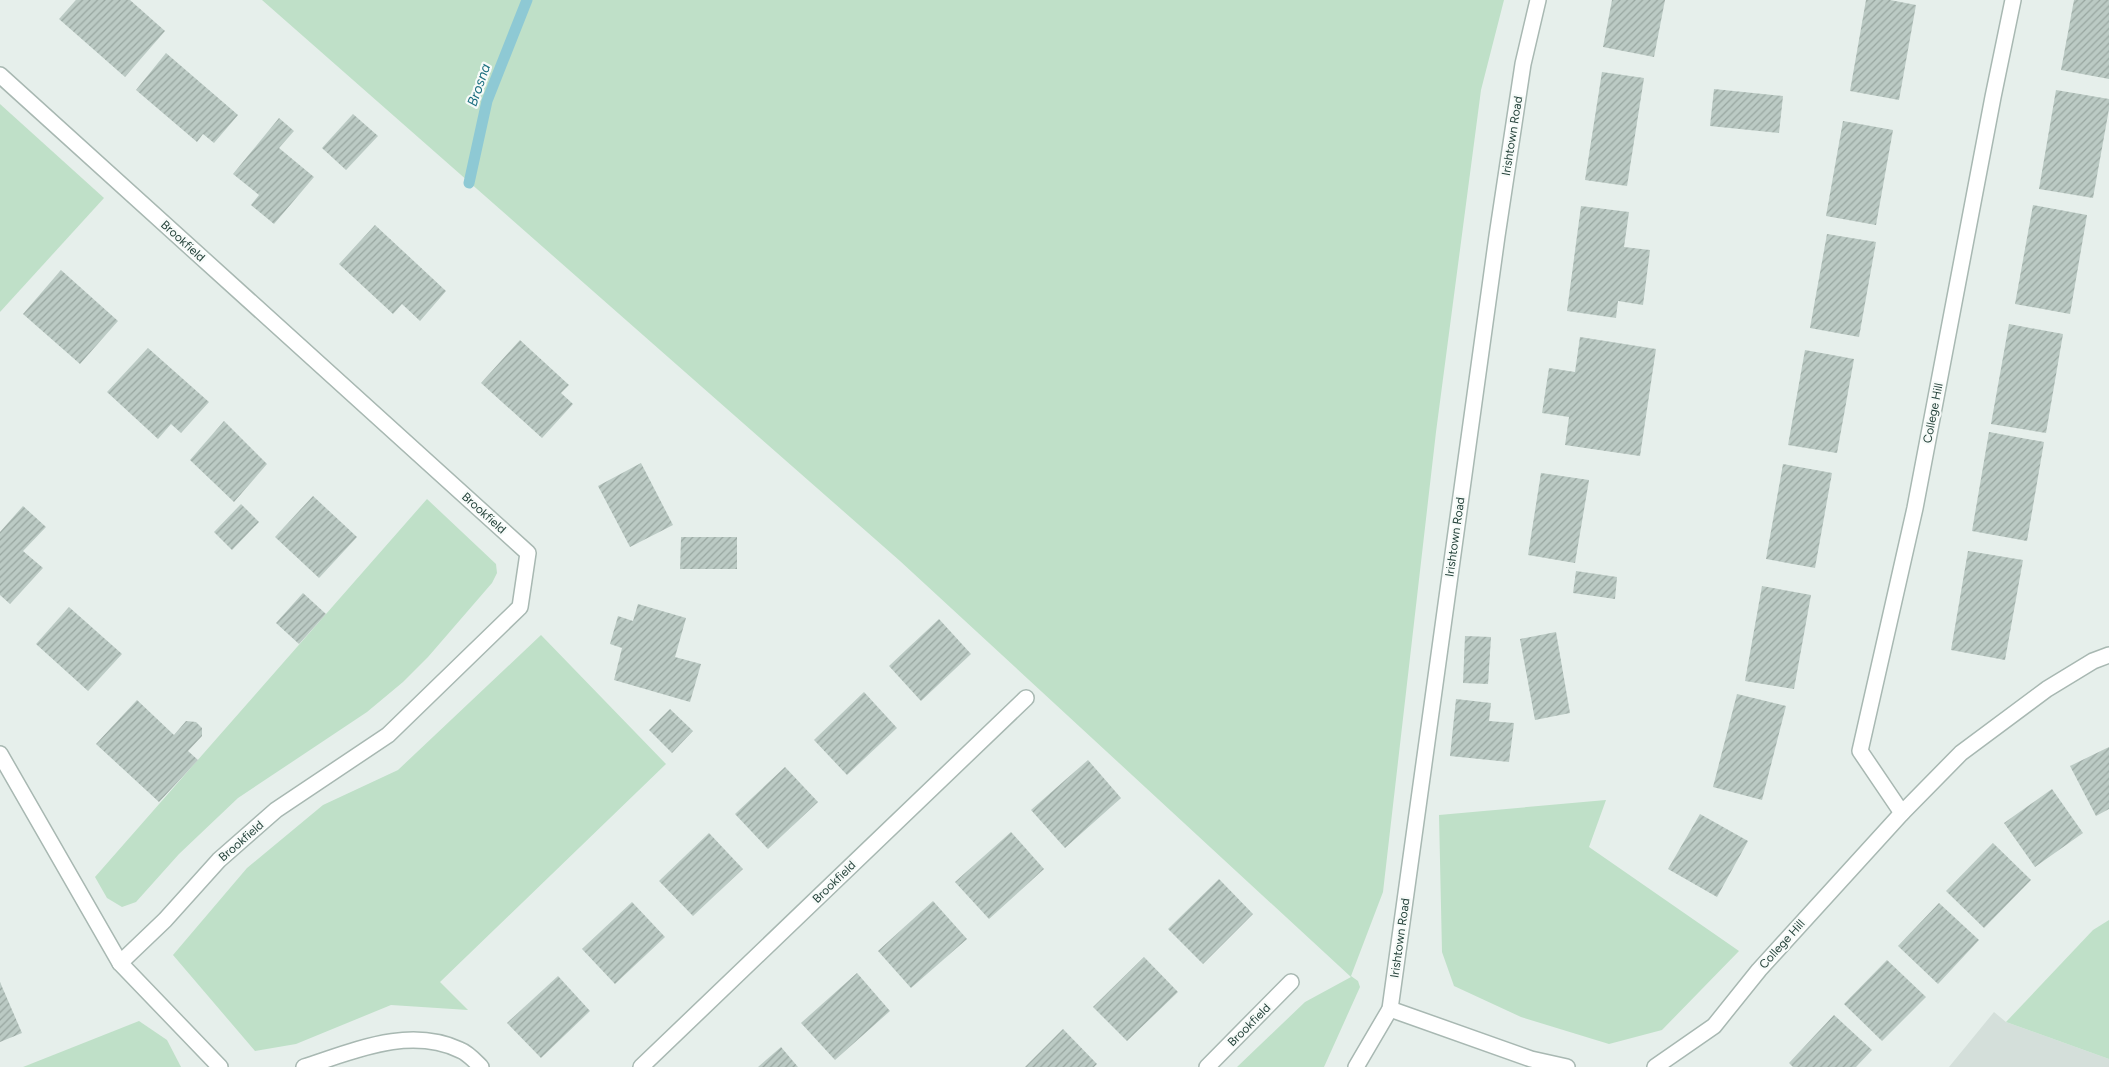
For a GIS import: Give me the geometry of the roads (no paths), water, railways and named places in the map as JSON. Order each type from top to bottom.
[{"type":"street","name":"Irishtown Road","points":[[1356,1067],[1390,1009],[1497,236],[1523,64],[1538,0]]},
{"type":"street","name":"College Hill","points":[[1902,813],[1860,750],[1915,508],[2013,0]]},
{"type":"street","name":"Brookfield","points":[[0,75],[528,553],[520,606],[388,735],[276,810],[219,860],[165,920],[120,963]]},
{"type":"street","name":"College Hill","points":[[1655,1067],[1714,1026],[1758,970],[1902,813],[1961,753],[2047,689],[2092,661],[2109,655]]},
{"type":"street","name":"Brookfield","points":[[641,1067],[1026,698]]},
{"type":"street","points":[[0,754],[120,963],[220,1067]]},
{"type":"street","name":"Brookfield","points":[[1206,1067],[1291,982]]},
{"type":"street","points":[[1390,1009],[1531,1059],[1567,1067]]},
{"type":"street","points":[[304,1067],[384,1042],[432,1040],[462,1050],[481,1067]]},
{"type":"waterway","name":"Brosna","points":[[469,183],[487,101],[527,0]]}]
